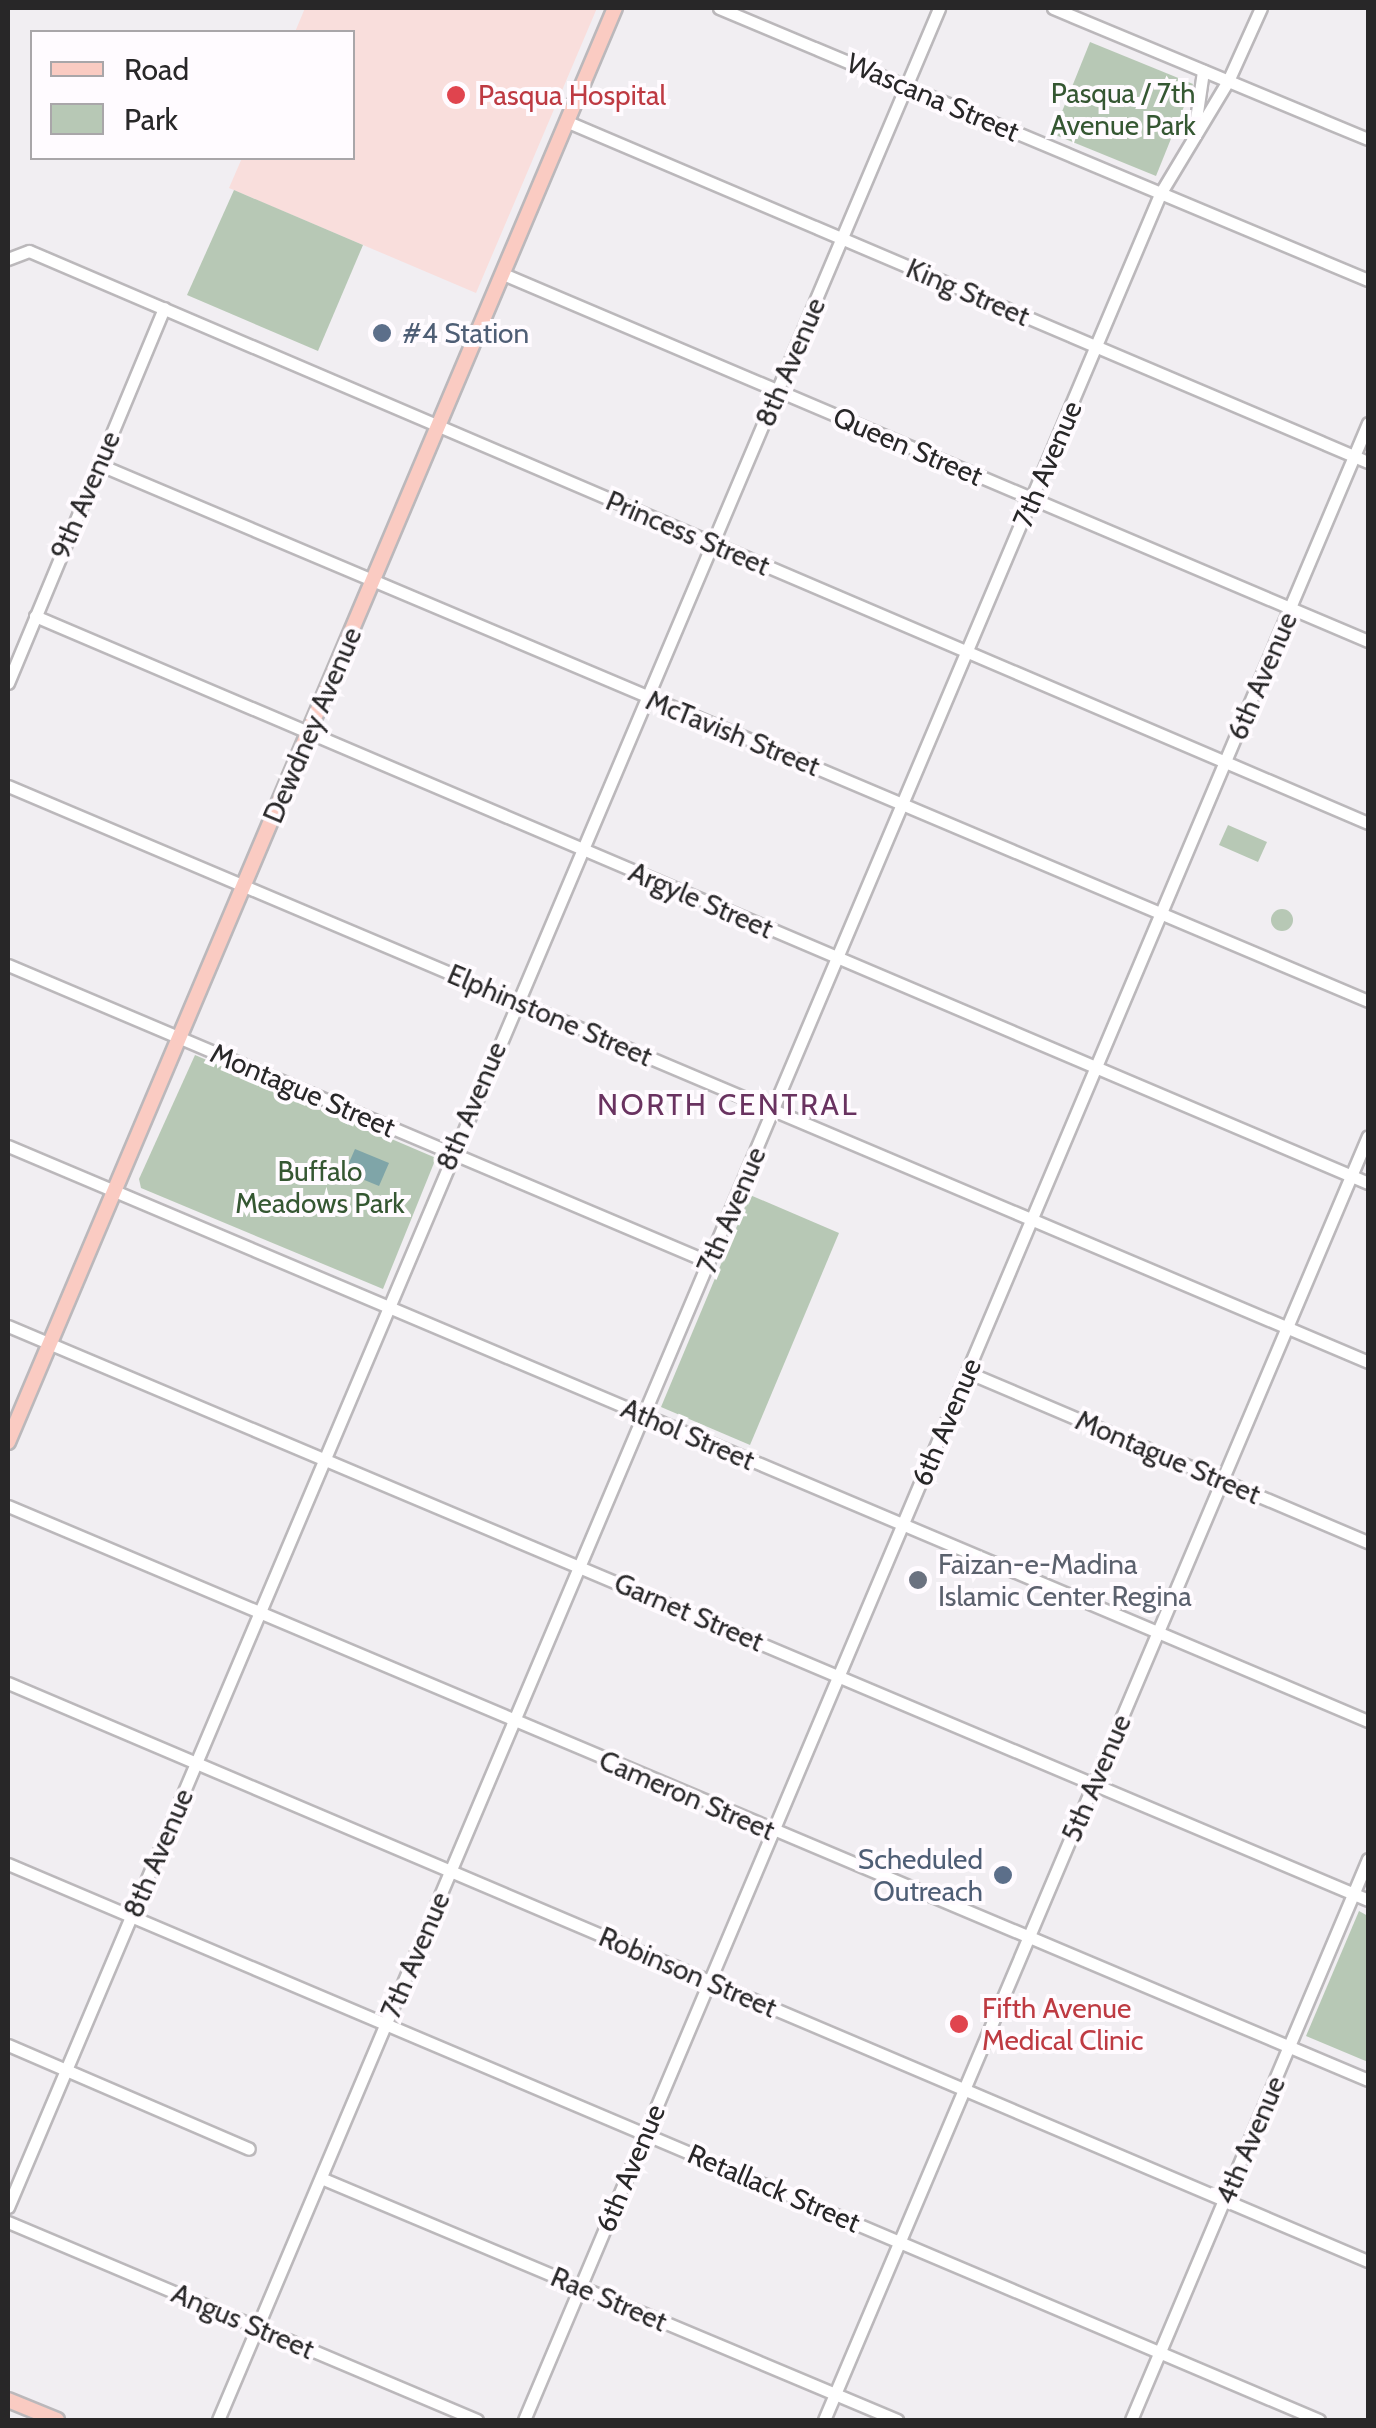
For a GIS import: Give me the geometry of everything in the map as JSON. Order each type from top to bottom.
[{"type":"main road","name":"Dewdney Avenue","points":[[8,1442],[615,8]]},
{"type":"main road","points":[[8,2400],[56,2420]]},
{"type":"street","name":"Wascana Street","points":[[719,8],[1368,280]]},
{"type":"street","name":"8th Avenue","points":[[8,2207],[260,1614],[450,1153],[714,544],[939,8]]},
{"type":"street","points":[[1053,8],[1368,139]]},
{"type":"street","name":"7th Avenue","points":[[218,2420],[1160,194],[1194,128],[1228,80],[1260,8]]},
{"type":"street","points":[[1194,128],[1203,70]]},
{"type":"street","name":"King Street","points":[[568,122],[1368,462]]},
{"type":"street","name":"Princess Street","points":[[8,259],[29,251],[1368,823]]},
{"type":"street","name":"Queen Street","points":[[503,274],[1368,641]]},
{"type":"street","name":"9th Avenue","points":[[8,683],[164,308]]},
{"type":"street","name":"6th Avenue","points":[[524,2420],[1368,424]]},
{"type":"street","name":"McTavish Street","points":[[98,464],[1368,1000]]},
{"type":"street","name":"Argyle Street","points":[[35,616],[1368,1182]]},
{"type":"street","name":"Elphinstone Street","points":[[8,786],[1368,1362]]},
{"type":"street","name":"Montague Street","points":[[8,965],[709,1262]]},
{"type":"street","name":"5th Avenue","points":[[824,2420],[1368,1136]]},
{"type":"street","name":"Athol Street","points":[[8,1146],[1368,1722]]},
{"type":"street","name":"Garnet Street","points":[[8,1326],[1368,1900]]},
{"type":"street","name":"Montague Street","points":[[967,1372],[1368,1542]]},
{"type":"street","name":"Cameron Street","points":[[8,1506],[1368,2080]]},
{"type":"street","name":"Robinson Street","points":[[8,1683],[1368,2261]]},
{"type":"street","name":"4th Avenue","points":[[1131,2420],[1368,1859]]},
{"type":"street","name":"Retallack Street","points":[[8,1864],[1319,2420]]},
{"type":"street","points":[[8,2046],[249,2150]]},
{"type":"street","name":"Rae Street","points":[[321,2178],[897,2420]]},
{"type":"street","name":"Angus Street","points":[[8,2222],[477,2420]]},
{"type":"shaded area","name":"Pasqua Hospital","points":[[305,8],[597,8],[476,293],[229,188],[241,160],[355,160],[355,30],[296,30]]},
{"type":"green space","name":"Pasqua / 7th Avenue Park","points":[[1090,42],[1193,84],[1156,176],[1053,134]]},
{"type":"green space","points":[[234,190],[363,245],[318,351],[187,295]]},
{"type":"green space","points":[[1228,825],[1267,842],[1258,862],[1219,845]]},
{"type":"green space","points":[[1282,909],[1290,912],[1290,928],[1282,931],[1274,928],[1271,920],[1274,912]]},
{"type":"green space","name":"Buffalo Meadows Park","points":[[195,1055],[436,1158],[383,1289],[141,1188],[139,1179]]},
{"type":"green space","points":[[750,1195],[839,1233],[750,1445],[661,1407]]},
{"type":"green space","points":[[1359,1911],[1368,1916],[1368,2062],[1306,2036]]},
{"type":"water","points":[[355,1149],[389,1163],[379,1186],[345,1172]]},
{"type":"place","name":"Pasqua Hospital","points":[[456,95]]},
{"type":"place","name":"#4 Station","points":[[382,333]]},
{"type":"place","name":"Faizan-e-Madina Islamic Center Regina","points":[[918,1580]]},
{"type":"place","name":"Scheduled Outreach","points":[[1003,1875]]},
{"type":"place","name":"Fifth Avenue Medical Clinic","points":[[959,2024]]},
{"type":"district","name":"NORTH CENTRAL","points":[[728,1105]]}]
